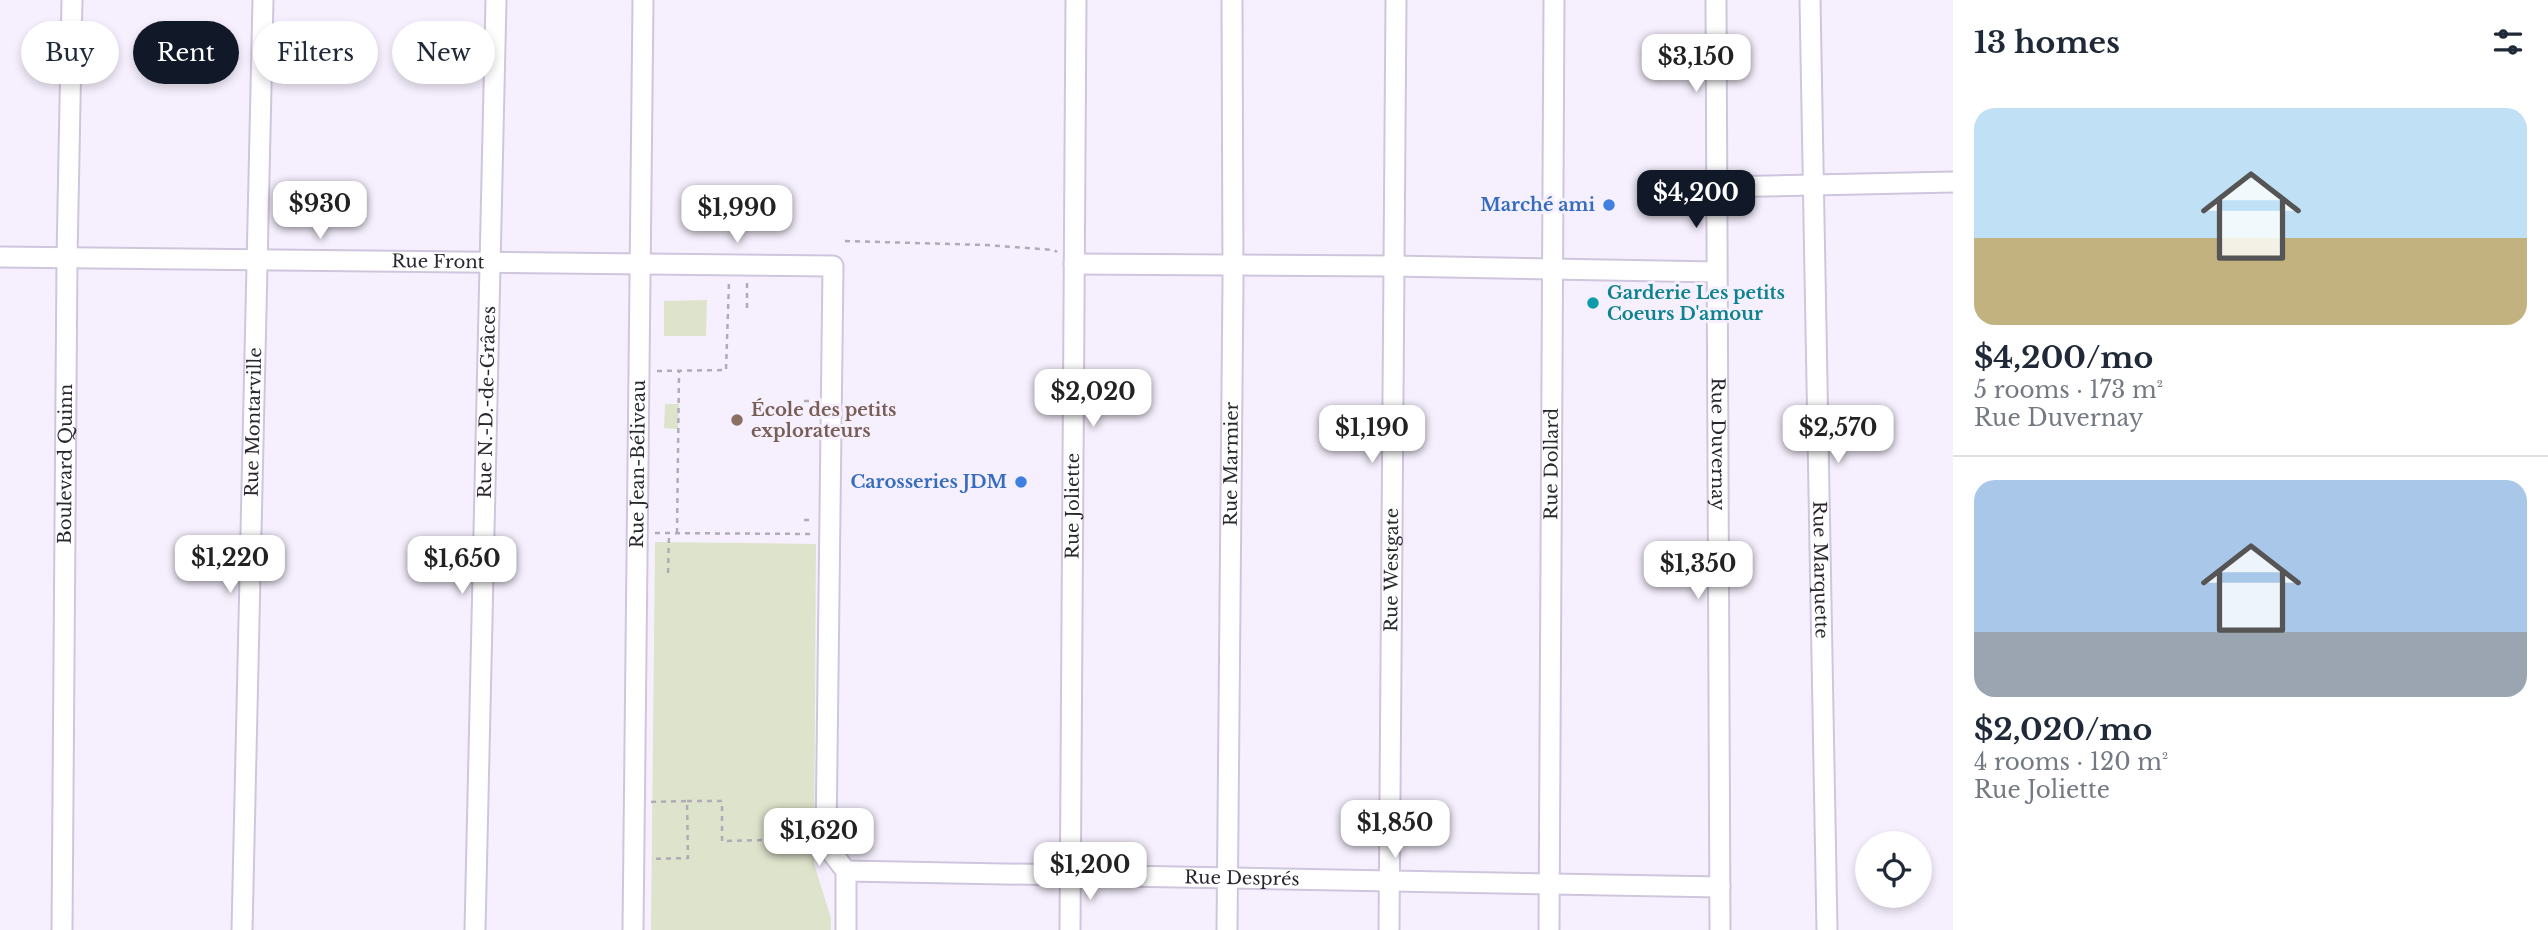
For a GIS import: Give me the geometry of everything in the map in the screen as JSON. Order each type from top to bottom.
[{"type":"street","name":"Boulevard Quinn","points":[[62,930],[67,258],[72,0]]},
{"type":"street","name":"Rue Montarville","points":[[242,930],[263,0]]},
{"type":"street","name":"Rue N.-D.-de-Grâces","points":[[475,930],[496,0]]},
{"type":"street","name":"Rue Jean-Béliveau","points":[[633,930],[643,0]]},
{"type":"street","name":"Rue Joliette","points":[[1070,930],[1076,0]]},
{"type":"street","name":"Rue Marmier","points":[[1227,930],[1233,0]]},
{"type":"street","name":"Rue Westgate","points":[[1389,930],[1395,0]]},
{"type":"street","name":"Rue Dollard","points":[[1549,930],[1554,0]]},
{"type":"street","name":"Rue Duvernay","points":[[1716,0],[1720,930]]},
{"type":"street","name":"Rue Marquette","points":[[1810,0],[1827,930]]},
{"type":"street","points":[[1716,187],[1953,182]]},
{"type":"street","name":"Rue Front","points":[[0,257],[833,266],[826,839],[833,854],[846,870]]},
{"type":"street","points":[[1074,264],[1716,272]]},
{"type":"street","points":[[846,870],[846,930]]},
{"type":"street","name":"Rue Després","points":[[846,870],[1720,887]]},
{"type":"path","points":[[845,241],[1054,250],[1074,264]]},
{"type":"path","points":[[654,371],[726,370],[729,282]]},
{"type":"path","points":[[747,282],[747,311]]},
{"type":"path","points":[[677,533],[679,372]]},
{"type":"path","points":[[804,401],[817,401]]},
{"type":"path","points":[[804,520],[817,520]]},
{"type":"path","points":[[652,533],[817,534]]},
{"type":"path","points":[[668,573],[669,533]]},
{"type":"path","points":[[648,859],[688,858],[687,801]]},
{"type":"path","points":[[649,802],[722,801],[722,841],[814,839]]},
{"type":"green space","points":[[707,300],[706,336],[664,336],[664,301]]},
{"type":"green space","points":[[665,404],[679,404],[678,429],[664,428]]},
{"type":"green space","points":[[655,542],[816,544],[814,864],[831,918],[831,930],[651,930]]},
{"type":"place","name":"Marché ami","points":[[1609,205]]},
{"type":"place","name":"Garderie Les petits Coeurs D'amour","points":[[1593,303]]},
{"type":"place","name":"École des petits explorateurs","points":[[737,420]]},
{"type":"place","name":"Carosseries JDM","points":[[1021,482]]}]
